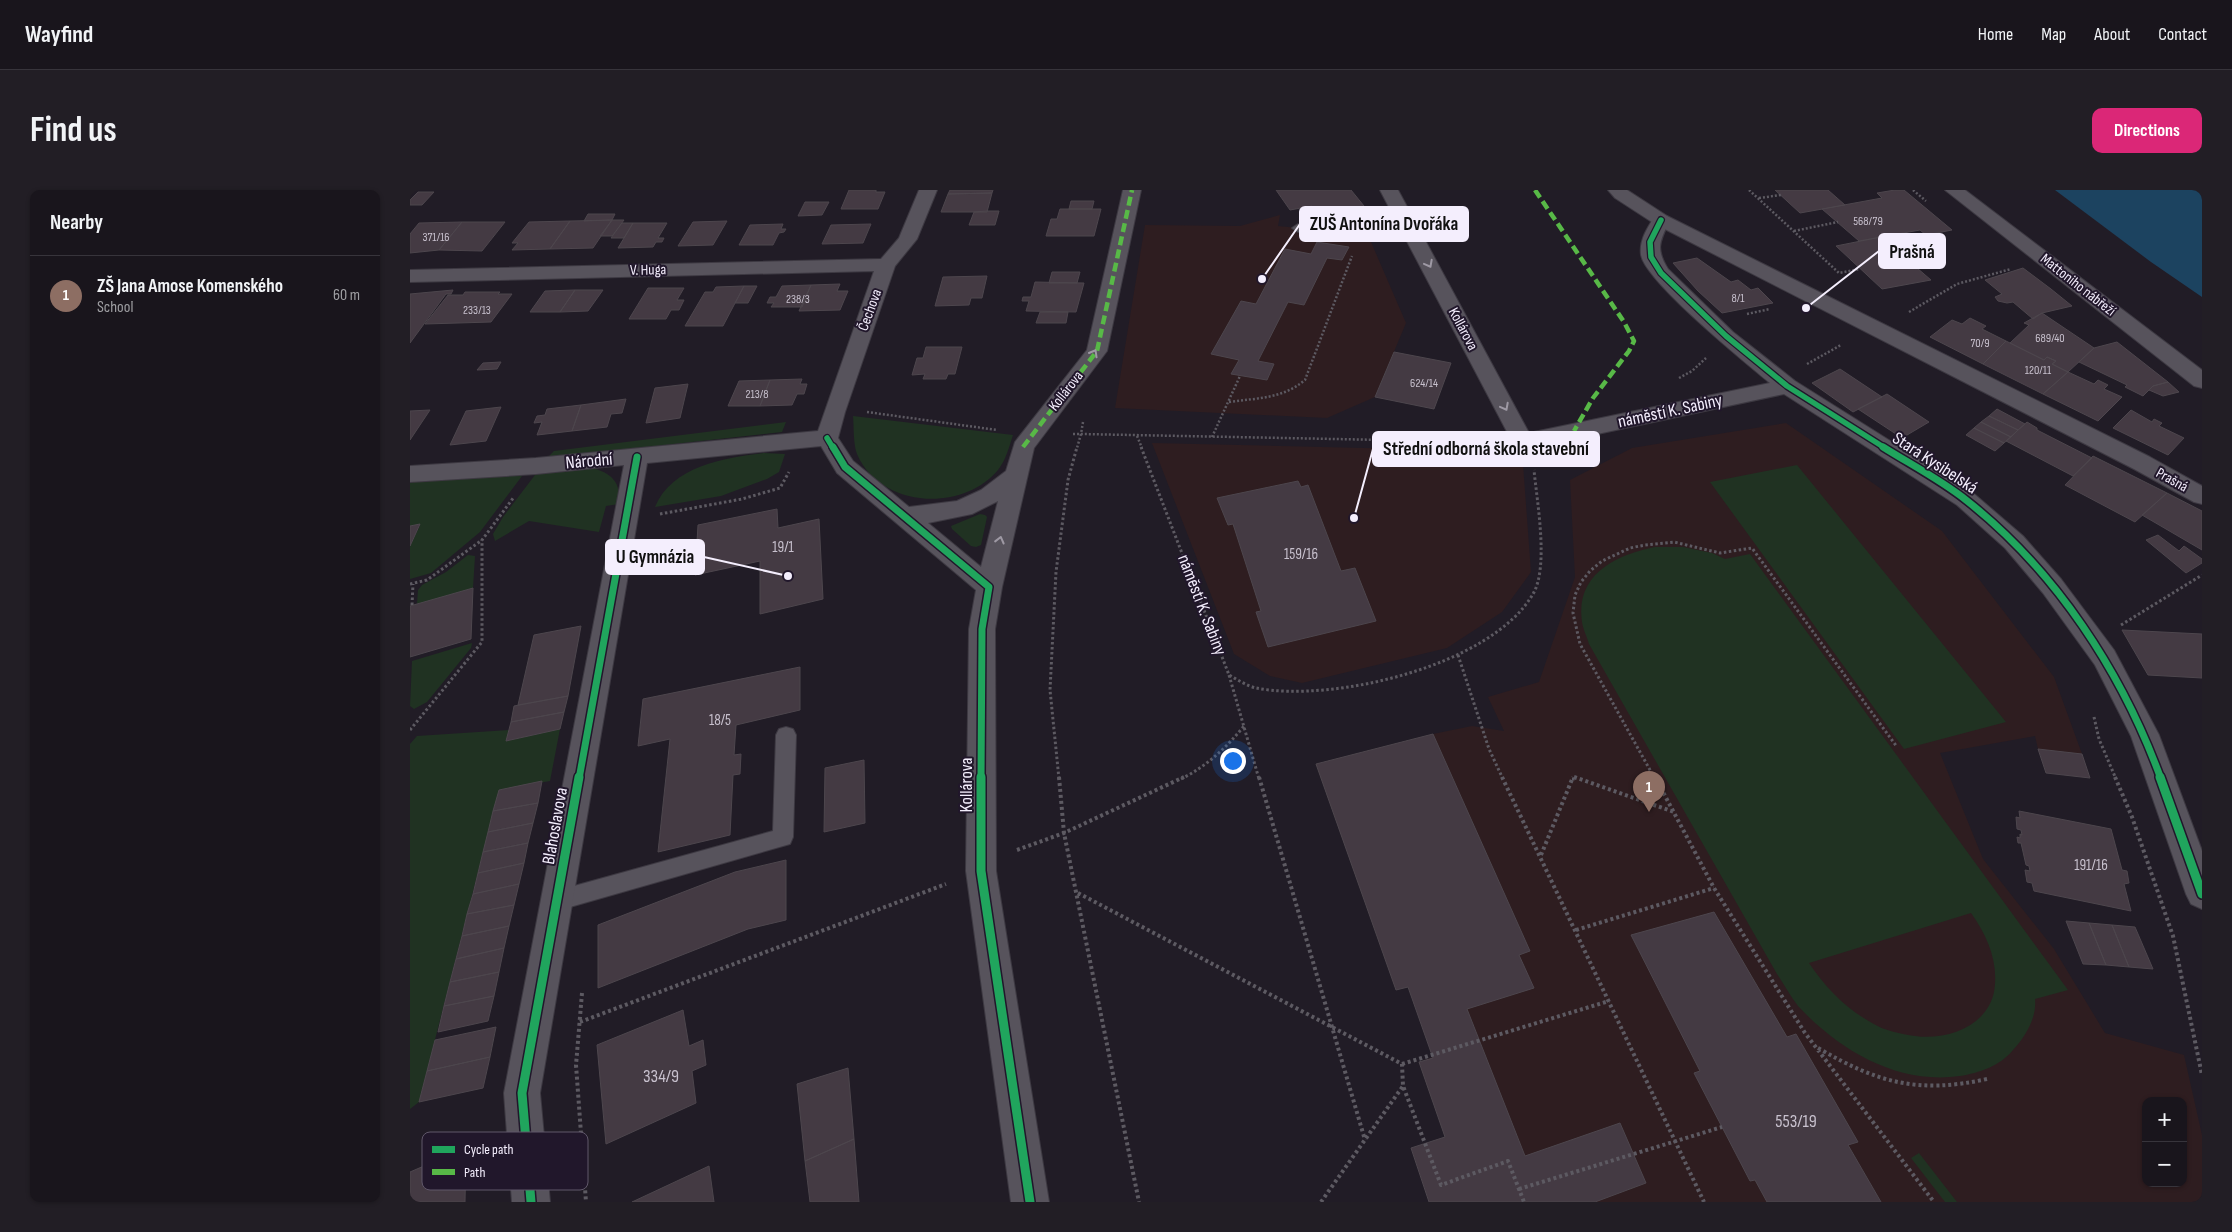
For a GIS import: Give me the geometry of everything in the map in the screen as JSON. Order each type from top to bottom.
[{"type":"street","name":"Čechova","points":[[820,430],[886,265],[908,239],[928,190]]},
{"type":"street","name":"Kollárova","points":[[1030,1202],[981,870],[982,629],[989,587],[1023,447],[1097,351],[1132,190]]},
{"type":"street","name":"Kollárova","points":[[1389,190],[1523,442]]},
{"type":"street","name":"Prašná","points":[[1618,190],[1621,194],[1661,220],[2142,463],[2202,496]]},
{"type":"street","name":"Mattoniho nábřeží","points":[[1954,190],[2202,381]]},
{"type":"street","name":"Stará Kysibelská","points":[[1661,220],[1650,242],[1651,257],[1661,273],[1726,336],[1787,386],[1965,499],[2014,542],[2052,586],[2105,658],[2144,735],[2202,894]]},
{"type":"street","name":"V. Huga","points":[[410,276],[886,265]]},
{"type":"street","name":"náměstí K. Sabiny","points":[[1523,442],[1787,386]]},
{"type":"street","name":"Národní","points":[[410,474],[637,457],[820,430]]},
{"type":"street","points":[[820,430],[845,467],[989,587]]},
{"type":"street","name":"Blahoslavova","points":[[525,1132],[522,1092],[637,457]]},
{"type":"street","points":[[904,516],[934,515],[965,508],[999,491],[1016,476]]},
{"type":"lane","points":[[1298,228],[1368,230],[1408,226]]},
{"type":"lane","points":[[556,902],[783,837],[786,736]]},
{"type":"path","points":[[1750,190],[1839,273],[1860,268]]},
{"type":"path","points":[[1759,198],[1781,195]]},
{"type":"path","points":[[1793,231],[1838,222]]},
{"type":"path","points":[[1229,402],[1280,395],[1293,390],[1305,380],[1355,248],[1348,229]]},
{"type":"path","points":[[1907,313],[1957,284],[2017,268]]},
{"type":"path","points":[[1742,315],[1778,308]]},
{"type":"path","points":[[1677,379],[1692,371],[1706,358],[1710,350],[1711,340],[1726,336]]},
{"type":"path","points":[[1802,367],[1845,343]]},
{"type":"path","points":[[1212,437],[1240,376]]},
{"type":"path","points":[[658,522],[660,514],[742,499],[780,488],[796,459],[820,430],[860,411],[1032,434],[1523,442]]},
{"type":"path","points":[[1081,434],[1068,480],[1056,572],[1050,680],[1064,832],[1139,1202]]},
{"type":"path","points":[[412,605],[412,584],[426,580],[482,540],[536,466]]},
{"type":"path","points":[[410,730],[482,642],[482,540]]},
{"type":"path","points":[[1897,747],[1752,548],[1725,554],[1690,544],[1672,542],[1633,547],[1615,554],[1594,568],[1583,580],[1575,595],[1573,616],[1580,644],[1674,812],[1714,888],[1815,1046],[1934,1202]]},
{"type":"path","points":[[2115,630],[2202,575]]},
{"type":"path","points":[[1458,655],[1489,749],[1704,1202]]},
{"type":"path","points":[[1229,674],[1365,1140]]},
{"type":"path","points":[[2093,712],[2099,739],[2132,818],[2173,936],[2202,1075]]},
{"type":"path","points":[[580,1022],[981,870],[1011,852],[1064,832],[1195,772],[1224,752],[1244,726]]},
{"type":"path","points":[[1541,856],[1573,776],[1674,812]]},
{"type":"path","points":[[1576,930],[1714,888]]},
{"type":"path","points":[[1077,893],[1402,1064],[1609,1001]]},
{"type":"path","points":[[581,1132],[576,1066],[583,985]]},
{"type":"path","points":[[1815,1046],[1848,1066],[1880,1079],[1915,1086],[1944,1087],[1987,1080]]},
{"type":"path","points":[[1402,1064],[1403,1086],[1441,1185],[1508,1161],[1524,1202]]},
{"type":"path","points":[[1321,1202],[1403,1086]]},
{"type":"path","points":[[1519,1189],[1722,1127]]},
{"type":"shaded area","points":[[1280,215],[1278,226],[1368,235],[1406,323],[1375,397],[1327,418],[1115,408],[1145,225],[1240,226]]},
{"type":"shaded area","points":[[1786,423],[1942,531],[2054,677],[2082,754],[2038,749],[2035,736],[1940,753],[1983,859],[2054,949],[2105,1033],[2184,1055],[2202,1135],[2202,1202],[1429,1202],[1445,1137],[1419,1062],[1433,1057],[1408,987],[1396,990],[1316,764],[1472,726],[1504,731],[1488,697],[1539,682],[1575,577],[1570,480],[1632,448]]},
{"type":"shaded area","points":[[1152,443],[1490,451],[1512,456],[1523,464],[1531,572],[1502,612],[1447,648],[1302,683],[1270,676],[1234,654]]},
{"type":"green space","points":[[853,416],[1013,435],[1001,466],[983,484],[964,493],[944,498],[923,498],[902,494],[884,485],[868,472],[857,454],[854,440]]},
{"type":"green space","points":[[786,422],[782,432],[547,458],[554,451]]},
{"type":"green space","points":[[764,453],[785,454],[779,472],[767,479],[721,496],[655,507],[663,493],[686,473],[716,461]]},
{"type":"green space","points":[[1797,465],[2006,722],[1904,749],[1710,482]]},
{"type":"green space","points":[[584,466],[606,473],[615,481],[618,487],[619,504],[606,506],[599,532],[529,521],[495,541],[493,534],[503,517],[538,471]]},
{"type":"green space","points":[[525,472],[480,532],[431,573],[410,579],[410,546],[420,525],[410,526],[410,481]]},
{"type":"green space","points":[[980,514],[987,517],[981,545],[971,546],[951,526]]},
{"type":"green space","points":[[1655,547],[1683,547],[1712,553],[1725,559],[1750,554],[2068,990],[2035,999],[2034,1013],[2029,1027],[2008,1056],[1982,1071],[1960,1076],[1914,1075],[1871,1061],[1851,1050],[1814,1022],[1795,1002],[1777,974],[1589,644],[1584,630],[1582,605],[1585,591],[1592,579],[1601,569],[1613,562],[1626,555]],"holes":[[[1971,913],[1986,938],[1994,965],[1995,984],[1992,998],[1986,1010],[1978,1019],[1967,1027],[1942,1036],[1910,1035],[1893,1032],[1877,1026],[1853,1011],[1837,997],[1809,963]]]},
{"type":"green space","points":[[468,555],[475,556],[473,588],[417,604],[418,590],[422,585],[446,572]]},
{"type":"green space","points":[[472,643],[471,648],[427,702],[414,709],[410,706],[412,661]]},
{"type":"green space","points":[[560,729],[550,781],[499,790],[419,1102],[410,1109],[410,744],[417,736],[509,730],[507,741]]},
{"type":"green space","points":[[1919,1153],[1957,1202],[1945,1202],[1911,1158]]},
{"type":"water","points":[[2055,190],[2202,190],[2202,297],[2151,262]]},
{"type":"building","points":[[849,190],[885,192],[878,209],[841,209]]},
{"type":"building","points":[[950,190],[993,190],[992,193],[948,194]]},
{"type":"building","points":[[1276,190],[1351,190],[1364,206],[1319,216],[1312,206],[1290,210]]},
{"type":"building","points":[[1775,190],[1828,190],[1845,205],[1800,213]]},
{"type":"building","points":[[1904,190],[1952,230],[1926,235],[1920,230],[1859,241],[1822,209],[1882,198],[1877,193]]},
{"type":"building","points":[[418,192],[434,192],[422,205],[410,205],[410,200]]},
{"type":"building","points":[[992,193],[987,212],[941,212],[948,194]]},
{"type":"building","points":[[1071,201],[1094,201],[1092,209],[1069,209]]},
{"type":"building","points":[[805,202],[829,202],[822,215],[798,216]]},
{"type":"building","points":[[1060,209],[1101,209],[1094,236],[1046,236],[1051,219],[1057,219]]},
{"type":"building","points":[[999,211],[995,225],[969,225],[974,212]]},
{"type":"building","points":[[588,214],[615,214],[612,220],[584,221]]},
{"type":"building","points":[[612,220],[593,248],[550,249],[570,221]]},
{"type":"building","points":[[612,220],[624,220],[612,236],[600,236]]},
{"type":"building","points":[[570,221],[550,249],[512,250],[518,243],[512,243],[529,222]]},
{"type":"building","points":[[727,221],[713,245],[678,246],[693,222]]},
{"type":"building","points":[[462,222],[439,250],[410,253],[410,234],[419,223]]},
{"type":"building","points":[[462,222],[505,222],[482,251],[439,250]]},
{"type":"building","points":[[622,223],[633,223],[624,238],[611,238]]},
{"type":"building","points":[[633,223],[667,223],[658,238],[664,238],[662,242],[656,242],[653,247],[618,248]]},
{"type":"building","points":[[783,224],[781,229],[786,229],[784,232],[779,233],[773,245],[739,245],[750,225]]},
{"type":"building","points":[[871,224],[863,243],[822,244],[831,225]]},
{"type":"building","points":[[1881,237],[1931,280],[1882,289],[1836,246]]},
{"type":"building","points":[[1317,242],[1349,247],[1342,260],[1327,258],[1304,305],[1288,302],[1258,361],[1274,364],[1267,380],[1231,374],[1239,360],[1211,354],[1241,301],[1256,304],[1285,249],[1311,254]]},
{"type":"building","points":[[1697,258],[1731,282],[1738,280],[1751,290],[1758,288],[1773,303],[1722,313],[1698,291],[1673,263]]},
{"type":"building","points":[[2023,268],[2072,306],[2042,313],[2033,319],[2013,302],[1998,301],[1995,297],[2002,294],[1985,280]]},
{"type":"building","points":[[1052,272],[1080,272],[1077,283],[1049,283]]},
{"type":"building","points":[[987,276],[982,298],[971,298],[969,305],[935,306],[943,277]]},
{"type":"building","points":[[1035,282],[1084,283],[1076,312],[1026,311],[1029,301],[1022,301],[1023,297],[1031,297]]},
{"type":"building","points":[[840,284],[837,291],[848,291],[840,310],[799,311],[811,285]]},
{"type":"building","points":[[811,285],[802,307],[771,307],[774,303],[767,303],[770,297],[776,297],[782,286]]},
{"type":"building","points":[[744,286],[723,326],[685,326],[705,292],[713,292],[716,287]]},
{"type":"building","points":[[744,286],[757,286],[748,303],[735,303]]},
{"type":"building","points":[[648,288],[684,288],[677,300],[684,300],[679,310],[671,310],[666,319],[629,319]]},
{"type":"building","points":[[453,290],[451,294],[446,294],[410,343],[410,294]]},
{"type":"building","points":[[575,290],[603,290],[588,311],[560,312]]},
{"type":"building","points":[[575,290],[560,312],[530,312],[545,291]]},
{"type":"building","points":[[465,292],[512,294],[491,322],[425,324],[448,295],[463,295]]},
{"type":"building","points":[[1040,312],[1068,312],[1066,323],[1036,323]]},
{"type":"building","points":[[2042,313],[2094,348],[2068,372],[2052,364],[2056,361],[2047,357],[2044,360],[2010,343],[2029,325],[2024,323]]},
{"type":"building","points":[[1970,318],[1986,326],[1982,329],[2006,341],[1983,364],[1930,337],[1952,320],[1962,324]]},
{"type":"building","points":[[2006,341],[2044,360],[2047,357],[2056,361],[2052,364],[2068,372],[2043,394],[1983,364]]},
{"type":"building","points":[[2117,342],[2168,382],[2153,386],[2143,396],[2125,387],[2127,385],[2079,362],[2094,348]]},
{"type":"building","points":[[926,347],[962,347],[955,374],[948,374],[946,379],[923,379],[925,374],[912,375],[917,358],[923,358]]},
{"type":"building","points":[[1394,352],[1451,363],[1434,409],[1375,397]]},
{"type":"building","points":[[501,362],[497,369],[477,370],[483,363]]},
{"type":"building","points":[[1840,369],[1882,397],[1853,412],[1812,383]]},
{"type":"building","points":[[2068,372],[2094,384],[2098,380],[2108,385],[2104,389],[2122,397],[2098,421],[2043,394]]},
{"type":"building","points":[[802,379],[800,384],[807,384],[804,394],[797,394],[792,405],[760,406],[770,380]]},
{"type":"building","points":[[770,380],[760,406],[728,406],[739,381]]},
{"type":"building","points":[[2168,382],[2179,392],[2163,396],[2149,390],[2153,386]]},
{"type":"building","points":[[688,384],[680,418],[646,423],[655,388]]},
{"type":"building","points":[[1887,394],[1929,422],[1902,438],[1858,409]]},
{"type":"building","points":[[626,399],[622,413],[611,414],[607,427],[572,431],[581,405]]},
{"type":"building","points":[[581,405],[572,431],[537,435],[542,422],[534,423],[537,416],[545,415],[547,409]]},
{"type":"building","points":[[501,407],[486,441],[450,445],[466,411]]},
{"type":"building","points":[[1997,409],[2025,424],[2018,430],[1989,416]]},
{"type":"building","points":[[430,410],[410,440],[410,411]]},
{"type":"building","points":[[2131,410],[2152,422],[2154,419],[2162,423],[2159,426],[2184,438],[2168,455],[2113,428]]},
{"type":"building","points":[[1989,416],[2018,430],[2011,437],[1981,422]]},
{"type":"building","points":[[1981,422],[2011,437],[2004,443],[1974,428]]},
{"type":"building","points":[[2027,422],[2037,428],[2037,430],[2092,458],[2073,476],[2006,441]]},
{"type":"building","points":[[1974,428],[2004,443],[1995,451],[1966,435]]},
{"type":"building","points":[[2093,456],[2167,493],[2135,522],[2065,485]]},
{"type":"building","points":[[1298,481],[1301,487],[1308,485],[1341,571],[1355,568],[1376,621],[1268,647],[1256,612],[1261,611],[1233,524],[1228,525],[1217,498]]},
{"type":"building","points":[[2167,493],[2202,511],[2202,550],[2142,515]]},
{"type":"building","points":[[777,509],[778,528],[819,519],[823,599],[760,614],[760,561],[695,575],[698,525]]},
{"type":"building","points":[[420,524],[410,546],[410,526]]},
{"type":"building","points":[[2158,535],[2179,551],[2184,546],[2202,559],[2202,563],[2186,573],[2146,540]]},
{"type":"building","points":[[473,588],[471,639],[410,657],[410,606]]},
{"type":"building","points":[[581,626],[568,696],[518,705],[534,635]]},
{"type":"building","points":[[2122,630],[2202,634],[2202,678],[2148,675]]},
{"type":"building","points":[[800,667],[800,710],[736,725],[734,755],[741,754],[740,774],[733,775],[730,835],[658,852],[670,739],[638,746],[643,699]]},
{"type":"building","points":[[568,696],[564,712],[511,722],[514,706]]},
{"type":"building","points":[[564,712],[560,729],[506,741],[511,722]]},
{"type":"building","points":[[1433,734],[1530,951],[1519,955],[1534,988],[1467,1009],[1525,1156],[1620,1123],[1646,1183],[1595,1202],[1429,1202],[1411,1148],[1445,1137],[1419,1062],[1433,1058],[1408,987],[1396,990],[1316,764]]},
{"type":"building","points":[[2038,749],[2082,754],[2090,778],[2046,773]]},
{"type":"building","points":[[864,760],[865,823],[824,832],[825,768]]},
{"type":"building","points":[[542,781],[538,803],[493,811],[499,790]]},
{"type":"building","points":[[538,803],[533,823],[488,832],[493,811]]},
{"type":"building","points":[[2019,811],[2111,829],[2122,870],[2127,871],[2129,883],[2124,884],[2131,911],[2034,891],[2032,883],[2027,882],[2025,870],[2030,871],[2029,866],[2026,865],[2021,843],[2018,843],[2017,837],[2020,838],[2020,834],[2022,835],[2021,830],[2017,829],[2016,817],[2020,818]]},
{"type":"building","points":[[533,823],[528,843],[483,852],[488,832]]},
{"type":"building","points":[[528,843],[524,863],[478,873],[483,852]]},
{"type":"building","points":[[786,860],[786,920],[748,929],[598,988],[598,925],[735,872]]},
{"type":"building","points":[[524,863],[519,884],[473,894],[478,873]]},
{"type":"building","points":[[519,884],[514,905],[467,914],[473,894]]},
{"type":"building","points":[[514,905],[509,926],[462,936],[467,914]]},
{"type":"building","points":[[1714,912],[1787,1037],[1796,1034],[1858,1142],[1848,1145],[1881,1202],[1767,1202],[1755,1180],[1750,1181],[1694,1073],[1700,1071],[1631,935]]},
{"type":"building","points":[[2066,921],[2089,923],[2106,965],[2083,964]]},
{"type":"building","points":[[2089,923],[2112,925],[2129,967],[2106,965]]},
{"type":"building","points":[[2112,925],[2135,927],[2153,969],[2129,967]]},
{"type":"building","points":[[509,926],[504,948],[456,959],[462,936]]},
{"type":"building","points":[[504,948],[499,972],[450,982],[456,959]]},
{"type":"building","points":[[499,972],[494,996],[444,1006],[450,982]]},
{"type":"building","points":[[494,996],[488,1021],[438,1032],[444,1006]]},
{"type":"building","points":[[683,1010],[689,1046],[703,1040],[706,1065],[692,1071],[696,1103],[606,1144],[597,1045]]},
{"type":"building","points":[[496,1027],[490,1057],[427,1071],[435,1040]]},
{"type":"building","points":[[490,1057],[483,1088],[419,1102],[427,1071]]},
{"type":"building","points":[[848,1068],[854,1139],[805,1161],[797,1084]]},
{"type":"building","points":[[854,1139],[859,1202],[810,1202],[805,1161]]},
{"type":"building","points":[[709,1166],[714,1202],[632,1202]]},
{"type":"building","points":[[422,1167],[422,1190],[465,1190],[465,1202],[410,1202],[410,1172]]},
{"type":"marked path","points":[[1023,447],[1097,351],[1132,190]]},
{"type":"marked path","points":[[1535,190],[1624,322],[1634,341],[1629,351],[1593,398],[1574,431]]},
{"type":"cycle path","points":[[1661,220],[1650,242],[1651,257],[1661,273],[1726,336],[1787,386],[1965,499],[2014,542],[2052,586],[2105,658],[2145,735],[2202,894]]},
{"type":"cycle path","points":[[827,438],[845,467],[989,587],[982,629],[981,871],[1030,1202]]},
{"type":"cycle path","points":[[525,1132],[522,1093],[637,457]]},
{"type":"cycle path","points":[[530,1190],[531,1202]]},
{"type":"place","name":"ZUŠ Antonína Dvořáka","points":[[1262,279]]},
{"type":"place","name":"Prašná","points":[[1806,308]]},
{"type":"place","name":"Střední odborná škola stavební","points":[[1354,518]]},
{"type":"place","name":"U Gymnázia","points":[[788,576]]},
{"type":"place","name":"ZŠ Jana Amose Komenského","points":[[1649,812]]}]
